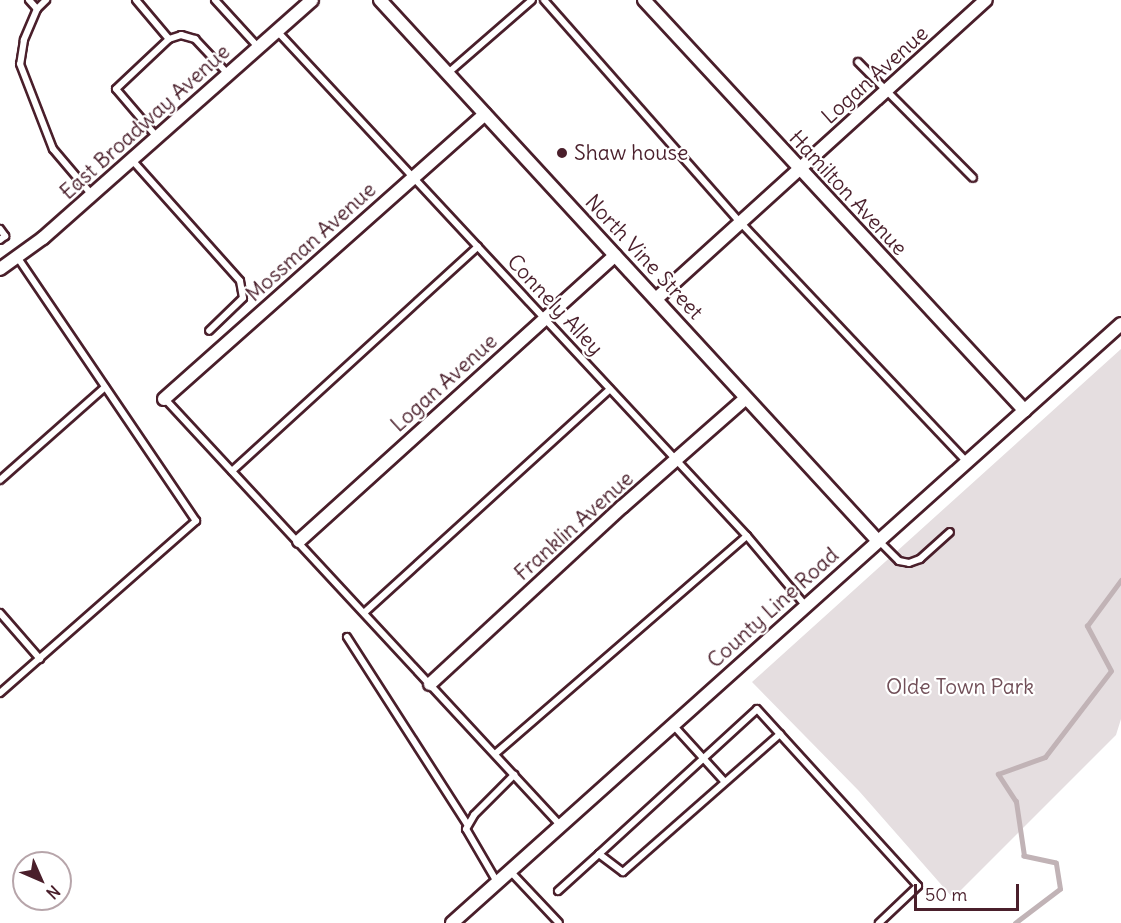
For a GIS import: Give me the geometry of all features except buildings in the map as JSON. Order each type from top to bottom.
[{"type":"street","name":"East Broadway Avenue","points":[[0,269],[44,238],[312,0]]},
{"type":"street","name":"North Vine Street","points":[[380,0],[878,541]]},
{"type":"street","name":"Hamilton Avenue","points":[[644,0],[1024,411]]},
{"type":"street","name":"Logan Avenue","points":[[656,299],[986,0]]},
{"type":"street","name":"Mossman Avenue","points":[[164,399],[485,114]]},
{"type":"street","name":"Logan Avenue","points":[[299,541],[615,255]]},
{"type":"street","name":"County Line Road","points":[[452,923],[1121,324]]},
{"type":"street","name":"Franklin Avenue","points":[[430,684],[746,398]]},
{"type":"lane","points":[[29,0],[37,9]]},
{"type":"lane","points":[[46,0],[37,9],[24,40],[20,64],[53,149],[92,195]]},
{"type":"lane","points":[[136,0],[169,39]]},
{"type":"lane","points":[[214,0],[258,48]]},
{"type":"lane","points":[[448,73],[532,0]]},
{"type":"lane","points":[[544,0],[740,222],[967,462]]},
{"type":"lane","name":"Connely Alley","points":[[277,31],[747,536],[805,605]]},
{"type":"lane","points":[[157,137],[116,89],[169,39],[181,35],[195,39],[229,74]]},
{"type":"lane","points":[[858,62],[973,178]]},
{"type":"lane","points":[[132,160],[240,281],[243,298],[208,331]]},
{"type":"lane","points":[[0,229],[5,236],[0,240]]},
{"type":"lane","points":[[232,471],[478,246]]},
{"type":"lane","points":[[0,693],[196,521],[17,257]]},
{"type":"lane","points":[[0,480],[105,387]]},
{"type":"lane","points":[[365,612],[610,388]]},
{"type":"lane","points":[[164,399],[299,541],[560,825]]},
{"type":"lane","points":[[878,541],[899,561],[909,563],[920,559],[950,532]]},
{"type":"lane","points":[[495,754],[747,536]]},
{"type":"lane","points":[[0,613],[40,659]]},
{"type":"lane","points":[[347,637],[467,824],[466,829],[497,882]]},
{"type":"lane","points":[[558,891],[757,709],[918,886],[879,923]]},
{"type":"lane","points":[[673,724],[724,781]]},
{"type":"lane","points":[[599,854],[623,872],[780,734]]},
{"type":"lane","points":[[467,824],[514,775]]},
{"type":"lane","points":[[510,870],[559,923]]},
{"type":"green space","name":"Olde Town Park","points":[[1121,349],[1121,719],[1116,735],[953,898],[859,791],[752,682]]},
{"type":"waterway","points":[[1015,923],[1060,889],[1056,863],[1024,856],[1016,802],[998,774],[1045,757],[1111,671],[1087,626],[1121,580]]},
{"type":"place","name":"Shaw house","points":[[562,153]]}]
